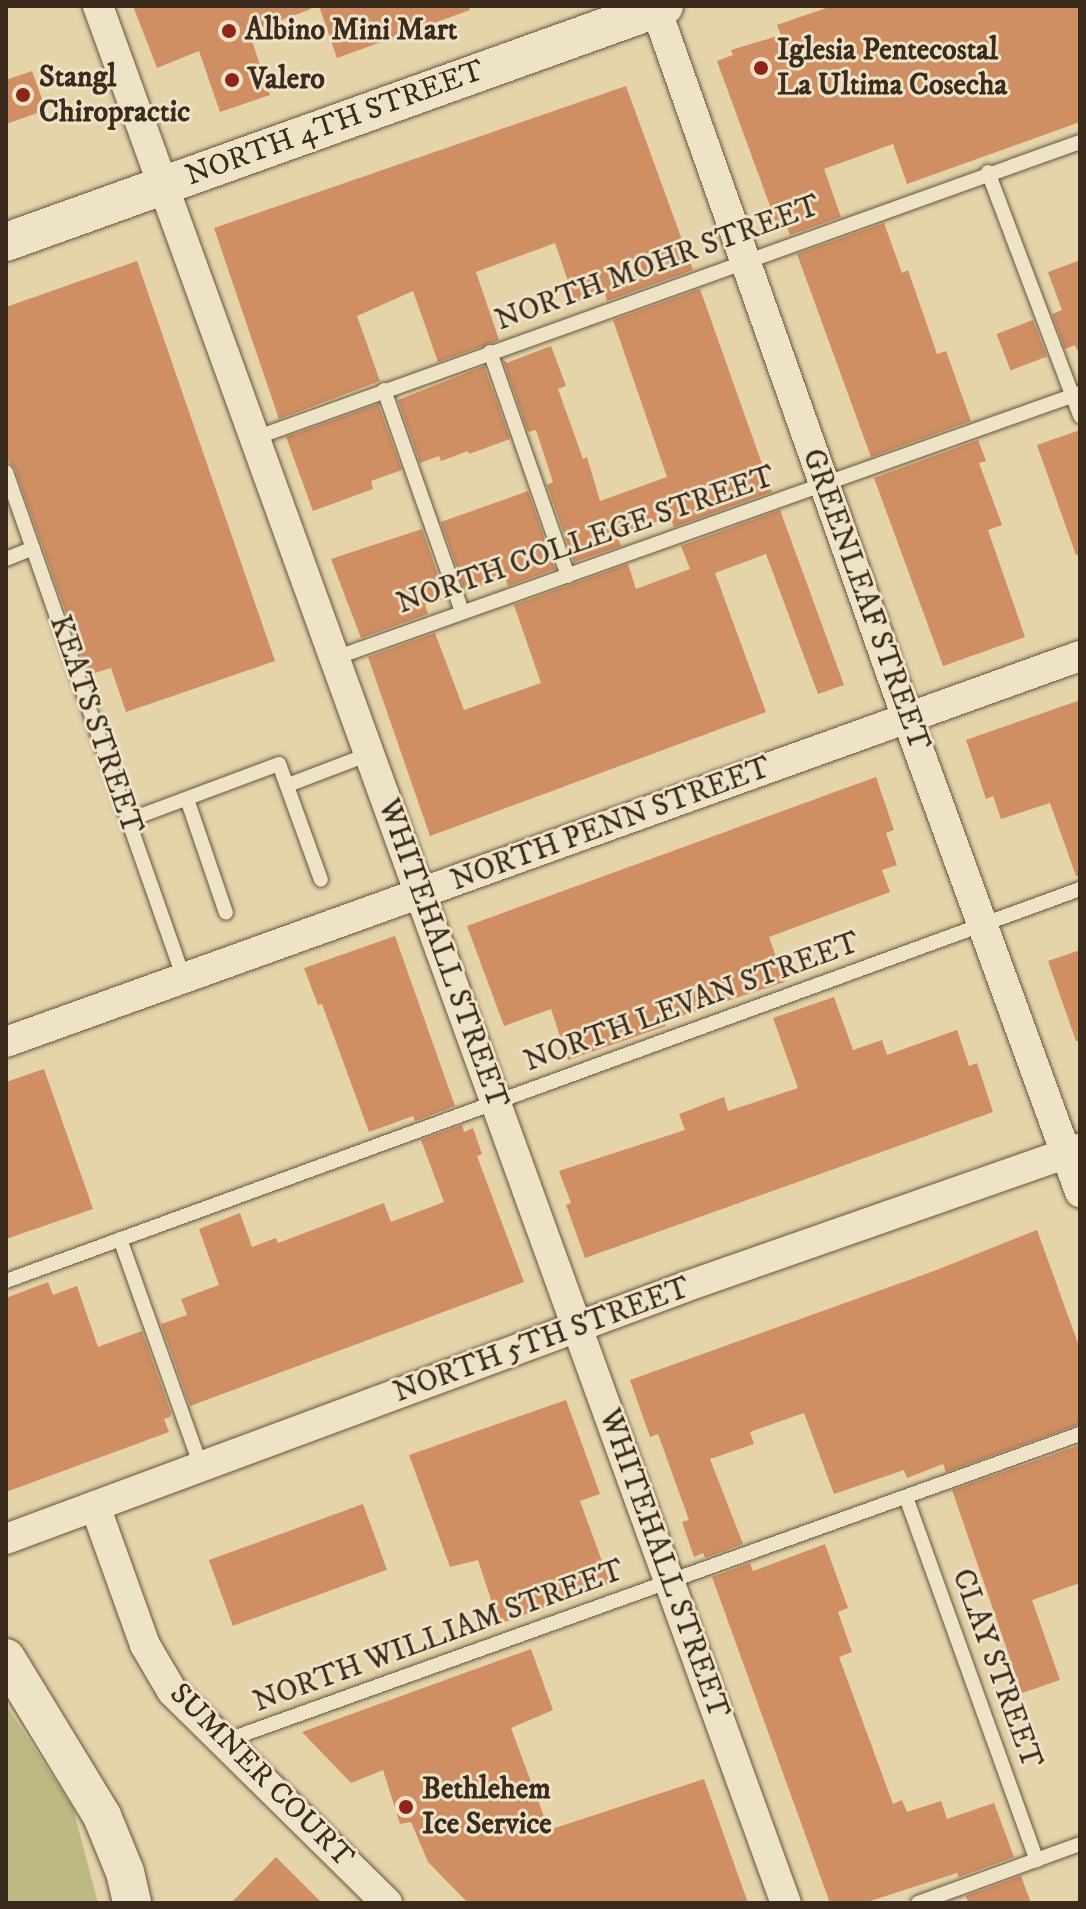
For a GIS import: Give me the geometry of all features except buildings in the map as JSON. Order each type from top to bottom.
[{"type":"street","name":"WHITEHALL STREET","points":[[98,6],[786,1903]]},
{"type":"street","name":"NORTH 4TH STREET","points":[[6,242],[658,7]]},
{"type":"street","name":"GREENLEAF STREET","points":[[658,7],[744,262],[907,718],[982,924],[1073,1151],[1080,1192]]},
{"type":"street","name":"NORTH PENN STREET","points":[[6,1042],[1080,656]]},
{"type":"street","name":"NORTH 5TH STREET","points":[[6,1539],[577,1327],[1073,1151]]},
{"type":"street","name":"SUMNER COURT","points":[[95,1506],[145,1645],[172,1691],[387,1903]]},
{"type":"street","points":[[6,1658],[159,1903]]},
{"type":"street","points":[[102,1816],[125,1872],[132,1903]]},
{"type":"lane","name":"NORTH MOHR STREET","points":[[255,438],[988,172],[1080,142]]},
{"type":"lane","points":[[988,172],[1076,394],[1080,416]]},
{"type":"lane","points":[[490,352],[568,576]]},
{"type":"lane","points":[[384,390],[462,612]]},
{"type":"lane","name":"NORTH COLLEGE STREET","points":[[335,658],[1076,394]]},
{"type":"lane","name":"KEATS STREET","points":[[6,472],[184,979]]},
{"type":"lane","points":[[6,559],[33,548]]},
{"type":"lane","points":[[288,785],[369,754]]},
{"type":"lane","points":[[129,820],[279,764],[321,880]]},
{"type":"lane","points":[[187,799],[226,913]]},
{"type":"lane","name":"NORTH LEVAN STREET","points":[[6,1281],[1080,889]]},
{"type":"lane","points":[[120,1239],[201,1467]]},
{"type":"lane","name":"NORTH WILLIAM STREET","points":[[222,1742],[1080,1434]]},
{"type":"lane","name":"CLAY STREET","points":[[906,1497],[1037,1860]]},
{"type":"lane","points":[[918,1903],[1080,1844]]},
{"type":"shaded area","points":[[6,1705],[73,1808],[98,1903],[6,1903]]},
{"type":"place","name":"Albino Mini Mart","points":[[229,31]]},
{"type":"place","name":"Iglesia Pentecostal La Ultima Cosecha","points":[[761,68]]},
{"type":"place","name":"Valero","points":[[232,80]]},
{"type":"place","name":"Stangl Chiropractic","points":[[23,95]]},
{"type":"place","name":"Bethlehem Ice Service","points":[[406,1807]]}]
